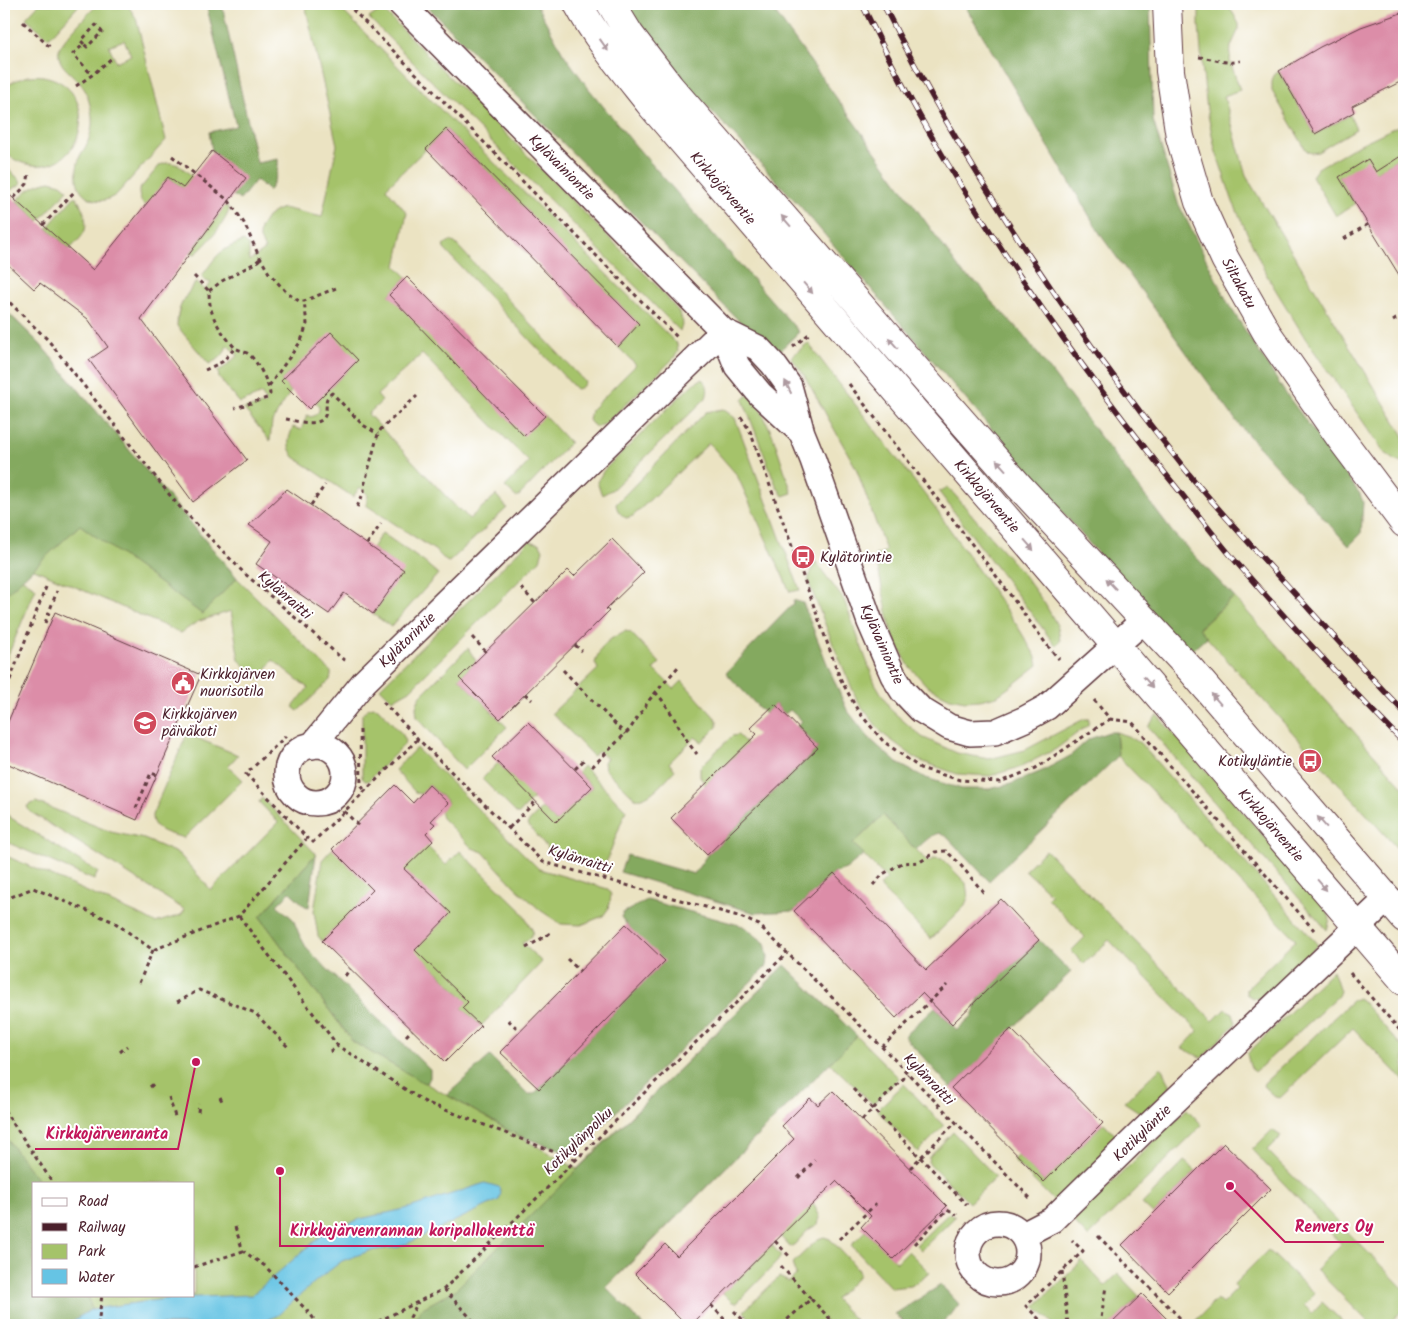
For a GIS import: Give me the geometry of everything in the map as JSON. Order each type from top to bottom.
[{"type":"main road","name":"Kirkkojärventie","points":[[578,4],[611,56],[651,105],[1404,981]]},
{"type":"main road","name":"Kirkkojärventie","points":[[612,4],[630,36],[670,87],[1006,471],[1191,670],[1396,908]]},
{"type":"main road","name":"Siltakatu","points":[[1167,4],[1170,71],[1180,138],[1199,202],[1225,260],[1267,333],[1341,439],[1404,523]]},
{"type":"street","name":"Kylävainiontie","points":[[401,4],[723,331],[737,366],[760,394],[802,433],[814,460],[870,622],[893,675],[903,691],[921,710],[949,727],[970,733],[995,732],[1047,707],[1144,620]]},
{"type":"street","name":"Kylätorintie","points":[[312,746],[364,682],[723,331]]},
{"type":"street","name":"Kotikyläntie","points":[[1022,1235],[1052,1220],[1358,928],[1396,908]]},
{"type":"path","points":[[347,4],[697,356]]},
{"type":"path","points":[[23,22],[52,49]]},
{"type":"path","points":[[96,25],[102,32],[87,47],[84,44],[80,40],[96,25]]},
{"type":"path","points":[[84,44],[73,54],[92,75]]},
{"type":"path","points":[[76,86],[114,57]]},
{"type":"path","points":[[1198,57],[1232,63],[1240,61]]},
{"type":"path","points":[[172,156],[229,201],[244,223],[260,259],[269,273],[287,293],[299,301],[304,301],[336,288]]},
{"type":"path","points":[[14,198],[27,184],[29,174]]},
{"type":"path","points":[[43,225],[76,190]]},
{"type":"path","points":[[1344,239],[1368,224]]},
{"type":"path","points":[[209,290],[260,259]]},
{"type":"path","points":[[194,276],[209,290],[209,303],[220,330],[236,348],[248,354],[261,371],[269,386],[270,394],[267,398],[235,408]]},
{"type":"path","name":"Kylänraitti","points":[[4,297],[48,340],[183,510],[237,567],[351,667],[418,739],[543,862],[738,916],[759,925],[1083,1251],[1026,1306],[1045,1325]]},
{"type":"path","points":[[269,386],[301,341],[306,324],[304,301]]},
{"type":"path","points":[[1393,321],[1404,314]]},
{"type":"path","points":[[790,349],[810,333]]},
{"type":"path","points":[[205,370],[222,362],[236,348]]},
{"type":"path","points":[[846,380],[997,576],[1047,645],[1110,719]]},
{"type":"path","points":[[286,419],[304,423],[315,423],[323,418],[327,411],[325,403],[332,393],[363,425],[378,434]]},
{"type":"path","points":[[324,394],[327,398]]},
{"type":"path","points":[[357,507],[364,492],[378,434],[416,396]]},
{"type":"path","points":[[740,416],[750,431],[840,678],[858,711],[883,741],[920,768],[960,780],[1000,782],[1036,768],[1110,719],[1132,722],[1404,1035]]},
{"type":"path","points":[[311,505],[325,485]]},
{"type":"path","points":[[367,544],[381,524]]},
{"type":"path","points":[[4,695],[46,587]]},
{"type":"path","points":[[521,588],[535,603]]},
{"type":"path","points":[[45,623],[57,591]]},
{"type":"path","points":[[472,637],[486,652]]},
{"type":"path","points":[[575,645],[582,651]]},
{"type":"path","points":[[592,767],[630,729],[650,699],[678,667]]},
{"type":"path","points":[[563,670],[625,734]]},
{"type":"path","points":[[656,692],[664,701],[685,738],[697,754]]},
{"type":"path","points":[[525,694],[532,700]]},
{"type":"path","points":[[360,721],[361,784],[366,790]]},
{"type":"path","points":[[312,843],[418,739]]},
{"type":"path","points":[[575,769],[585,759]]},
{"type":"path","points":[[136,808],[151,773],[157,776]]},
{"type":"path","points":[[509,828],[536,801]]},
{"type":"path","points":[[344,811],[361,828]]},
{"type":"path","points":[[139,983],[152,950],[239,916],[307,838]]},
{"type":"path","points":[[873,885],[883,874],[902,863],[920,862],[935,852],[946,851],[984,892]]},
{"type":"path","points":[[4,900],[33,888],[114,922],[152,950]]},
{"type":"path","points":[[239,916],[338,1046],[425,1102],[575,1160]]},
{"type":"path","points":[[526,948],[552,932]]},
{"type":"path","name":"Kotikylänpolku","points":[[371,1325],[444,1289],[787,953]]},
{"type":"path","points":[[567,959],[580,970]]},
{"type":"path","points":[[345,976],[350,970]]},
{"type":"path","points":[[882,1047],[947,985]]},
{"type":"path","points":[[177,1002],[199,990],[215,996],[255,1013],[288,1047]]},
{"type":"path","points":[[508,1020],[520,1031]]},
{"type":"path","points":[[406,1036],[412,1030]]},
{"type":"path","points":[[120,1052],[127,1046]]},
{"type":"path","points":[[330,1052],[338,1046]]},
{"type":"path","points":[[862,1120],[908,1074]]},
{"type":"path","points":[[150,1087],[156,1082]]},
{"type":"path","points":[[853,1089],[967,1205]]},
{"type":"path","points":[[169,1097],[176,1120]]},
{"type":"path","points":[[220,1097],[222,1103]]},
{"type":"path","points":[[198,1112],[199,1104]]},
{"type":"path","points":[[4,1110],[52,1182]]},
{"type":"path","points":[[910,1168],[955,1123]]},
{"type":"path","points":[[798,1178],[815,1160]]},
{"type":"path","points":[[839,1239],[876,1204]]},
{"type":"path","points":[[914,1244],[948,1210],[957,1215]]},
{"type":"path","points":[[235,1227],[243,1251],[265,1266],[318,1325]]},
{"type":"path","points":[[1098,1236],[1180,1318]]},
{"type":"path","points":[[775,1241],[790,1257]]},
{"type":"path","points":[[195,1267],[243,1251]]},
{"type":"path","points":[[781,1266],[836,1325]]},
{"type":"path","points":[[1062,1271],[1068,1325]]},
{"type":"path","points":[[1100,1325],[1106,1286]]},
{"type":"path","points":[[444,1289],[477,1325]]},
{"type":"path","points":[[98,1325],[102,1296]]},
{"type":"path","points":[[781,1325],[811,1299]]},
{"type":"path","points":[[406,1325],[419,1301]]},
{"type":"path","points":[[711,1305],[725,1320]]},
{"type":"path","points":[[734,1311],[748,1325]]},
{"type":"green space","points":[[39,4],[80,4],[50,37],[47,37],[26,18]]},
{"type":"green space","points":[[98,4],[127,4],[136,18],[166,140],[116,195],[102,200],[88,197],[78,185],[78,164],[80,155],[90,135],[92,125],[91,111],[88,98],[80,82],[63,66],[59,56],[59,50],[64,41]],"holes":[[[124,40],[131,55],[116,62],[109,46]]]},
{"type":"green space","points":[[206,4],[234,4],[222,5],[257,163],[278,159],[276,176],[269,191],[256,180],[240,200],[211,180],[225,162],[212,151],[209,132],[236,126]]},
{"type":"green space","points":[[305,4],[336,4],[677,344],[678,352],[673,359],[605,424],[596,427],[592,424],[589,420],[591,410],[636,365],[618,347],[639,324],[548,233],[527,254],[515,240],[535,219],[446,129],[386,188],[407,213],[396,266],[407,277],[389,295],[545,416],[570,443],[517,498],[505,487],[529,462],[422,354],[377,395],[382,401],[368,414],[469,519],[496,495],[507,508],[449,562],[436,551],[366,505],[368,495],[360,487],[353,497],[294,457],[291,453],[289,442],[293,427],[301,430],[307,415],[311,417],[319,411],[316,402],[358,360],[331,333],[281,381],[291,391],[272,422],[270,441],[244,409],[266,404],[262,394],[240,403],[219,378],[218,371],[238,355],[227,345],[221,357],[209,364],[177,326],[180,307],[196,282],[205,290],[211,283],[204,280],[202,276],[219,254],[229,247],[244,241],[249,246],[249,261],[265,250],[259,236],[260,228],[267,217],[283,208],[322,217],[337,145]]},
{"type":"green space","points":[[425,4],[536,4],[563,53],[589,89],[635,145],[799,332],[774,356]]},
{"type":"green space","points":[[624,4],[769,4],[964,275],[980,285],[990,300],[1022,333],[1173,533],[1234,597],[1199,628],[1207,637],[1186,656],[800,206],[690,88]]},
{"type":"green space","points":[[964,4],[1150,4],[1153,120],[1178,203],[1229,305],[1284,391],[1360,494],[1363,502],[1361,534],[1349,546],[1240,426],[1102,237]]},
{"type":"green space","points":[[1199,4],[1228,4],[1239,24],[1239,29],[1231,46],[1230,61],[1240,90],[1224,96],[1246,176],[1404,436],[1404,464],[1396,461],[1384,452],[1305,338],[1266,274],[1233,202],[1215,149],[1207,110],[1202,65]]},
{"type":"green space","points":[[382,9],[657,286],[678,311],[683,322],[680,331],[369,18]]},
{"type":"green space","points":[[1279,71],[1315,134],[1350,115],[1356,129],[1318,152],[1311,153],[1306,150],[1272,91],[1273,77]]},
{"type":"green space","points":[[28,76],[43,76],[62,84],[74,96],[80,112],[80,129],[74,145],[63,158],[47,165],[27,164],[17,161],[4,151],[4,89],[14,81]]},
{"type":"green space","points":[[1404,123],[1404,160],[1401,162],[1398,158],[1376,172],[1339,177],[1355,204],[1336,216],[1312,176],[1318,168],[1354,147]]},
{"type":"green space","points":[[166,163],[179,165],[229,209],[215,233],[195,254],[190,254],[218,216],[169,177],[145,206],[140,199],[139,190],[160,165]]},
{"type":"green space","points":[[4,165],[20,180],[21,184],[7,192],[4,189]]},
{"type":"green space","points":[[50,181],[61,184],[68,190],[39,221],[17,201],[32,188]]},
{"type":"green space","points":[[75,196],[84,212],[86,226],[82,235],[70,249],[47,228]]},
{"type":"green space","points":[[450,241],[455,243],[585,382],[581,388],[576,389],[444,249],[443,245]]},
{"type":"green space","points":[[4,309],[39,343],[237,578],[331,672],[330,680],[298,711],[293,707],[308,688],[273,660],[259,679],[239,660],[231,611],[197,622],[181,633],[32,568],[79,525]]},
{"type":"green space","points":[[4,309],[39,343],[237,578],[202,614],[80,525],[4,596]]},
{"type":"green space","points":[[808,343],[935,508],[1018,627],[1036,657],[1038,665],[997,696],[965,701],[950,698],[928,687],[909,666],[892,634],[875,555],[886,551],[856,468],[804,375],[791,357]]},
{"type":"green space","points":[[702,379],[707,387],[706,398],[613,489],[602,495],[597,482],[604,470],[693,384]]},
{"type":"green space","points":[[749,394],[761,410],[773,436],[792,493],[783,496],[776,485],[743,400]]},
{"type":"green space","points":[[723,409],[735,418],[800,590],[790,592],[737,475],[709,443],[633,516],[626,518],[617,509],[616,504],[706,412]]},
{"type":"green space","points":[[948,487],[1023,574],[1045,604],[1058,627],[1060,641],[1056,646],[939,492]]},
{"type":"green space","points":[[382,533],[438,574],[391,627],[373,614],[403,570],[372,548]]},
{"type":"green space","points":[[529,541],[540,544],[543,550],[540,560],[410,690],[392,700],[380,688]]},
{"type":"green space","points":[[815,561],[844,600],[875,683],[891,710],[922,737],[957,753],[989,759],[1025,750],[1084,719],[1089,719],[1088,725],[1056,749],[1020,767],[990,776],[957,774],[918,760],[883,734],[858,702],[808,581]]},
{"type":"green space","points":[[21,578],[36,588],[4,665],[4,596]]},
{"type":"green space","points":[[1234,597],[1404,788],[1404,856],[1199,629]]},
{"type":"green space","points":[[793,600],[803,603],[847,710],[870,739],[897,763],[926,778],[962,789],[989,789],[1011,784],[1042,771],[1070,756],[1089,739],[1109,732],[1116,732],[1118,756],[989,881],[946,836],[939,833],[935,834],[916,850],[883,815],[853,844],[864,854],[846,869],[834,873],[794,911],[755,913],[620,872],[627,855],[694,874],[707,855],[818,748],[797,726],[802,721],[790,710],[785,714],[775,704],[765,714],[726,673],[794,603]]},
{"type":"green space","points":[[625,631],[630,632],[660,663],[654,669],[674,689],[682,681],[717,720],[717,727],[702,742],[695,737],[669,763],[675,770],[662,784],[645,797],[640,798],[635,798],[605,769],[604,762],[607,758],[599,751],[593,756],[552,713],[598,669],[595,663],[602,647]]},
{"type":"green space","points":[[468,648],[476,661],[459,678],[507,727],[464,770],[417,717],[416,707],[420,696]]},
{"type":"green space","points":[[369,708],[378,708],[403,735],[405,740],[404,745],[368,781],[365,781],[362,778],[362,714]]},
{"type":"green space","points":[[1157,715],[1326,907],[1330,919],[1327,930],[1148,727]]},
{"type":"green space","points":[[1116,732],[1140,743],[1318,945],[1263,999],[1253,998],[1246,994],[1246,989],[1296,940],[1118,756]]},
{"type":"green space","points":[[187,734],[238,755],[228,766],[243,780],[184,838],[159,829],[153,821],[152,815]]},
{"type":"green space","points":[[738,735],[747,744],[705,785],[700,776],[700,767],[732,736]]},
{"type":"green space","points":[[416,748],[539,869],[608,889],[611,895],[610,902],[603,916],[581,925],[561,924],[540,910],[515,887],[483,852],[472,848],[442,818],[440,811],[448,802],[429,785],[421,794],[416,793],[395,770]]},
{"type":"green space","points":[[498,763],[533,798],[518,815],[482,779]]},
{"type":"green space","points":[[583,766],[626,810],[604,868],[553,854],[527,824],[542,808],[556,822],[592,787],[578,772]]},
{"type":"green space","points":[[262,798],[316,854],[260,917],[353,1042],[577,1169],[785,965],[899,1078],[873,1104],[830,1063],[569,1325],[4,1325],[4,855],[155,923],[181,915],[185,910],[29,811],[27,806],[36,802],[111,832],[144,839],[179,854],[211,890],[278,822],[259,802]]},
{"type":"green space","points":[[4,811],[11,818],[98,872],[94,880],[4,841]]},
{"type":"green space","points":[[883,815],[928,862],[935,858],[942,859],[966,883],[968,897],[965,906],[931,939],[879,886],[887,879],[853,844]]},
{"type":"green space","points":[[427,846],[446,865],[460,851],[520,909],[533,931],[529,938],[522,943],[542,962],[481,1026],[462,1008],[467,1001],[439,973],[358,905],[322,941],[318,936],[314,911],[322,860],[332,849]]},
{"type":"green space","points":[[1046,850],[1213,1021],[1225,1009],[1233,1013],[1236,1023],[1202,1058],[1182,1048],[1198,1031],[1109,940],[1084,964],[1071,951],[1085,937],[1047,898],[1051,894],[1025,870]]},
{"type":"green space","points":[[316,854],[309,907],[305,906],[290,892],[277,905],[293,919],[307,949],[430,1070],[430,1078],[427,1082],[424,1083],[353,1042],[260,917]]},
{"type":"green space","points":[[647,900],[743,926],[765,943],[768,957],[767,966],[584,1143],[573,1150],[565,1152],[517,1135],[447,1095],[490,1056],[528,1094],[534,1094],[664,962],[621,917],[623,913]]},
{"type":"green space","points":[[1039,940],[1071,972],[951,1088],[904,1036],[935,1007],[957,1030],[972,1016],[980,996]]},
{"type":"green space","points":[[785,965],[857,1036],[606,1287],[643,1325],[412,1325],[421,1309],[455,1290]]},
{"type":"green space","points":[[1333,970],[1340,991],[1338,996],[1255,1072],[1250,1066],[1247,1054]]},
{"type":"green space","points":[[1358,998],[1404,1049],[1404,1081],[1353,1028],[1280,1098],[1275,1097],[1263,1086],[1353,1000]]},
{"type":"green space","points":[[1161,1067],[1171,1086],[1142,1114],[1124,1102]]},
{"type":"green space","points":[[904,1084],[944,1126],[918,1152],[877,1110]]},
{"type":"green space","points":[[1187,1109],[1202,1125],[1088,1237],[1073,1221]]},
{"type":"green space","points":[[1104,1123],[1120,1140],[1055,1202],[1013,1160],[1018,1155],[1044,1182]]},
{"type":"green space","points":[[1272,1130],[1281,1136],[1267,1150],[1404,1289],[1404,1309],[1387,1325],[1371,1325],[1316,1269],[1341,1244],[1252,1150]]},
{"type":"green space","points":[[953,1132],[996,1177],[969,1203],[928,1162],[929,1157]]},
{"type":"green space","points":[[4,1135],[39,1182],[32,1182],[32,1296],[87,1296],[92,1309],[66,1325],[4,1325]]},
{"type":"green space","points":[[1184,1161],[1196,1171],[1153,1214],[1142,1204]]},
{"type":"green space","points":[[812,1201],[820,1217],[818,1224],[808,1230],[790,1247],[780,1236]]},
{"type":"green space","points":[[949,1213],[955,1217],[921,1250],[916,1245]]},
{"type":"green space","points":[[865,1231],[897,1262],[908,1251],[930,1273],[911,1286],[891,1288],[851,1245]]},
{"type":"green space","points":[[824,1237],[830,1239],[857,1268],[859,1274],[857,1278],[835,1299],[855,1320],[849,1325],[741,1325],[749,1318],[744,1311],[779,1277],[789,1282],[796,1275],[792,1264],[818,1239]]},
{"type":"green space","points":[[772,1245],[781,1256],[777,1262],[737,1303],[732,1302],[723,1293]]},
{"type":"green space","points":[[1268,1250],[1315,1294],[1304,1305],[1312,1313],[1322,1302],[1346,1325],[1197,1325],[1194,1322],[1217,1299],[1222,1304],[1237,1289],[1234,1284]]},
{"type":"green space","points":[[1082,1261],[1105,1286],[1118,1274],[1139,1296],[1117,1319],[1123,1325],[1054,1325],[1035,1306]]},
{"type":"green space","points":[[941,1285],[959,1304],[950,1316],[940,1325],[899,1325],[903,1321],[895,1314]]},
{"type":"water","points":[[485,1183],[499,1187],[501,1193],[499,1200],[400,1247],[369,1251],[342,1261],[317,1280],[278,1315],[258,1325],[66,1325],[92,1309],[172,1298],[252,1295],[322,1235],[360,1219],[409,1208]]},
{"type":"building","points":[[1404,12],[1404,80],[1352,106],[1354,112],[1315,134],[1279,71],[1320,47],[1361,27]]},
{"type":"building","points":[[446,129],[639,324],[618,347],[426,149]]},
{"type":"building","points":[[212,151],[246,178],[141,319],[247,460],[193,502],[89,360],[108,347],[88,319],[40,283],[34,289],[4,261],[4,190],[93,270],[168,177],[183,188]]},
{"type":"building","points":[[1404,154],[1404,283],[1339,177],[1368,159],[1376,172]]},
{"type":"building","points":[[407,277],[545,416],[524,436],[389,295]]},
{"type":"building","points":[[331,332],[358,360],[309,409],[281,381]]},
{"type":"building","points":[[287,489],[404,570],[373,614],[344,593],[329,614],[256,564],[272,541],[249,525]]},
{"type":"building","points":[[612,539],[644,572],[606,609],[609,611],[500,719],[459,678],[568,570],[574,576]]},
{"type":"building","points":[[55,612],[201,675],[137,820],[4,762],[4,731]]},
{"type":"building","points":[[775,704],[818,748],[707,855],[671,818],[757,734],[750,728]]},
{"type":"building","points":[[528,722],[592,787],[556,822],[492,757]]},
{"type":"building","points":[[395,785],[413,803],[429,785],[448,803],[431,821],[435,824],[426,833],[433,841],[404,869],[451,913],[415,950],[468,1002],[462,1008],[481,1026],[445,1062],[322,941],[373,890],[332,849]]},
{"type":"building","points":[[834,873],[926,970],[1001,899],[1039,940],[952,1024],[922,993],[896,1018],[794,911]]},
{"type":"building","points":[[626,924],[665,961],[539,1089],[500,1052]]},
{"type":"building","points":[[1011,1029],[1103,1123],[1044,1182],[951,1088]]},
{"type":"building","points":[[833,1091],[947,1206],[893,1259],[861,1227],[871,1216],[836,1181],[691,1325],[686,1325],[635,1274],[665,1244],[677,1256],[794,1139],[782,1126],[810,1098],[818,1105]]},
{"type":"building","points":[[1224,1143],[1271,1189],[1168,1292],[1122,1245]]},
{"type":"building","points":[[1142,1294],[1173,1325],[1110,1325]]},
{"type":"railway","points":[[862,4],[909,97],[953,173],[981,218],[1071,350],[1135,435],[1237,563],[1319,654],[1404,743]]},
{"type":"railway","points":[[883,4],[949,126],[984,185],[1021,244],[1100,358],[1184,468],[1242,536],[1404,712]]},
{"type":"place","name":"Kylätorintie","points":[[803,557]]},
{"type":"place","name":"Kirkkojärven nuorisotila","points":[[183,683]]},
{"type":"place","name":"Kirkkojärven päiväkoti","points":[[145,723]]},
{"type":"place","name":"Kotikyläntie","points":[[1310,761]]},
{"type":"place","name":"Kirkkojärvenranta","points":[[196,1062]]},
{"type":"place","name":"Kirkkojärvenrannan koripallokenttä","points":[[280,1171]]},
{"type":"place","name":"Renvers Oy","points":[[1230,1186]]}]
